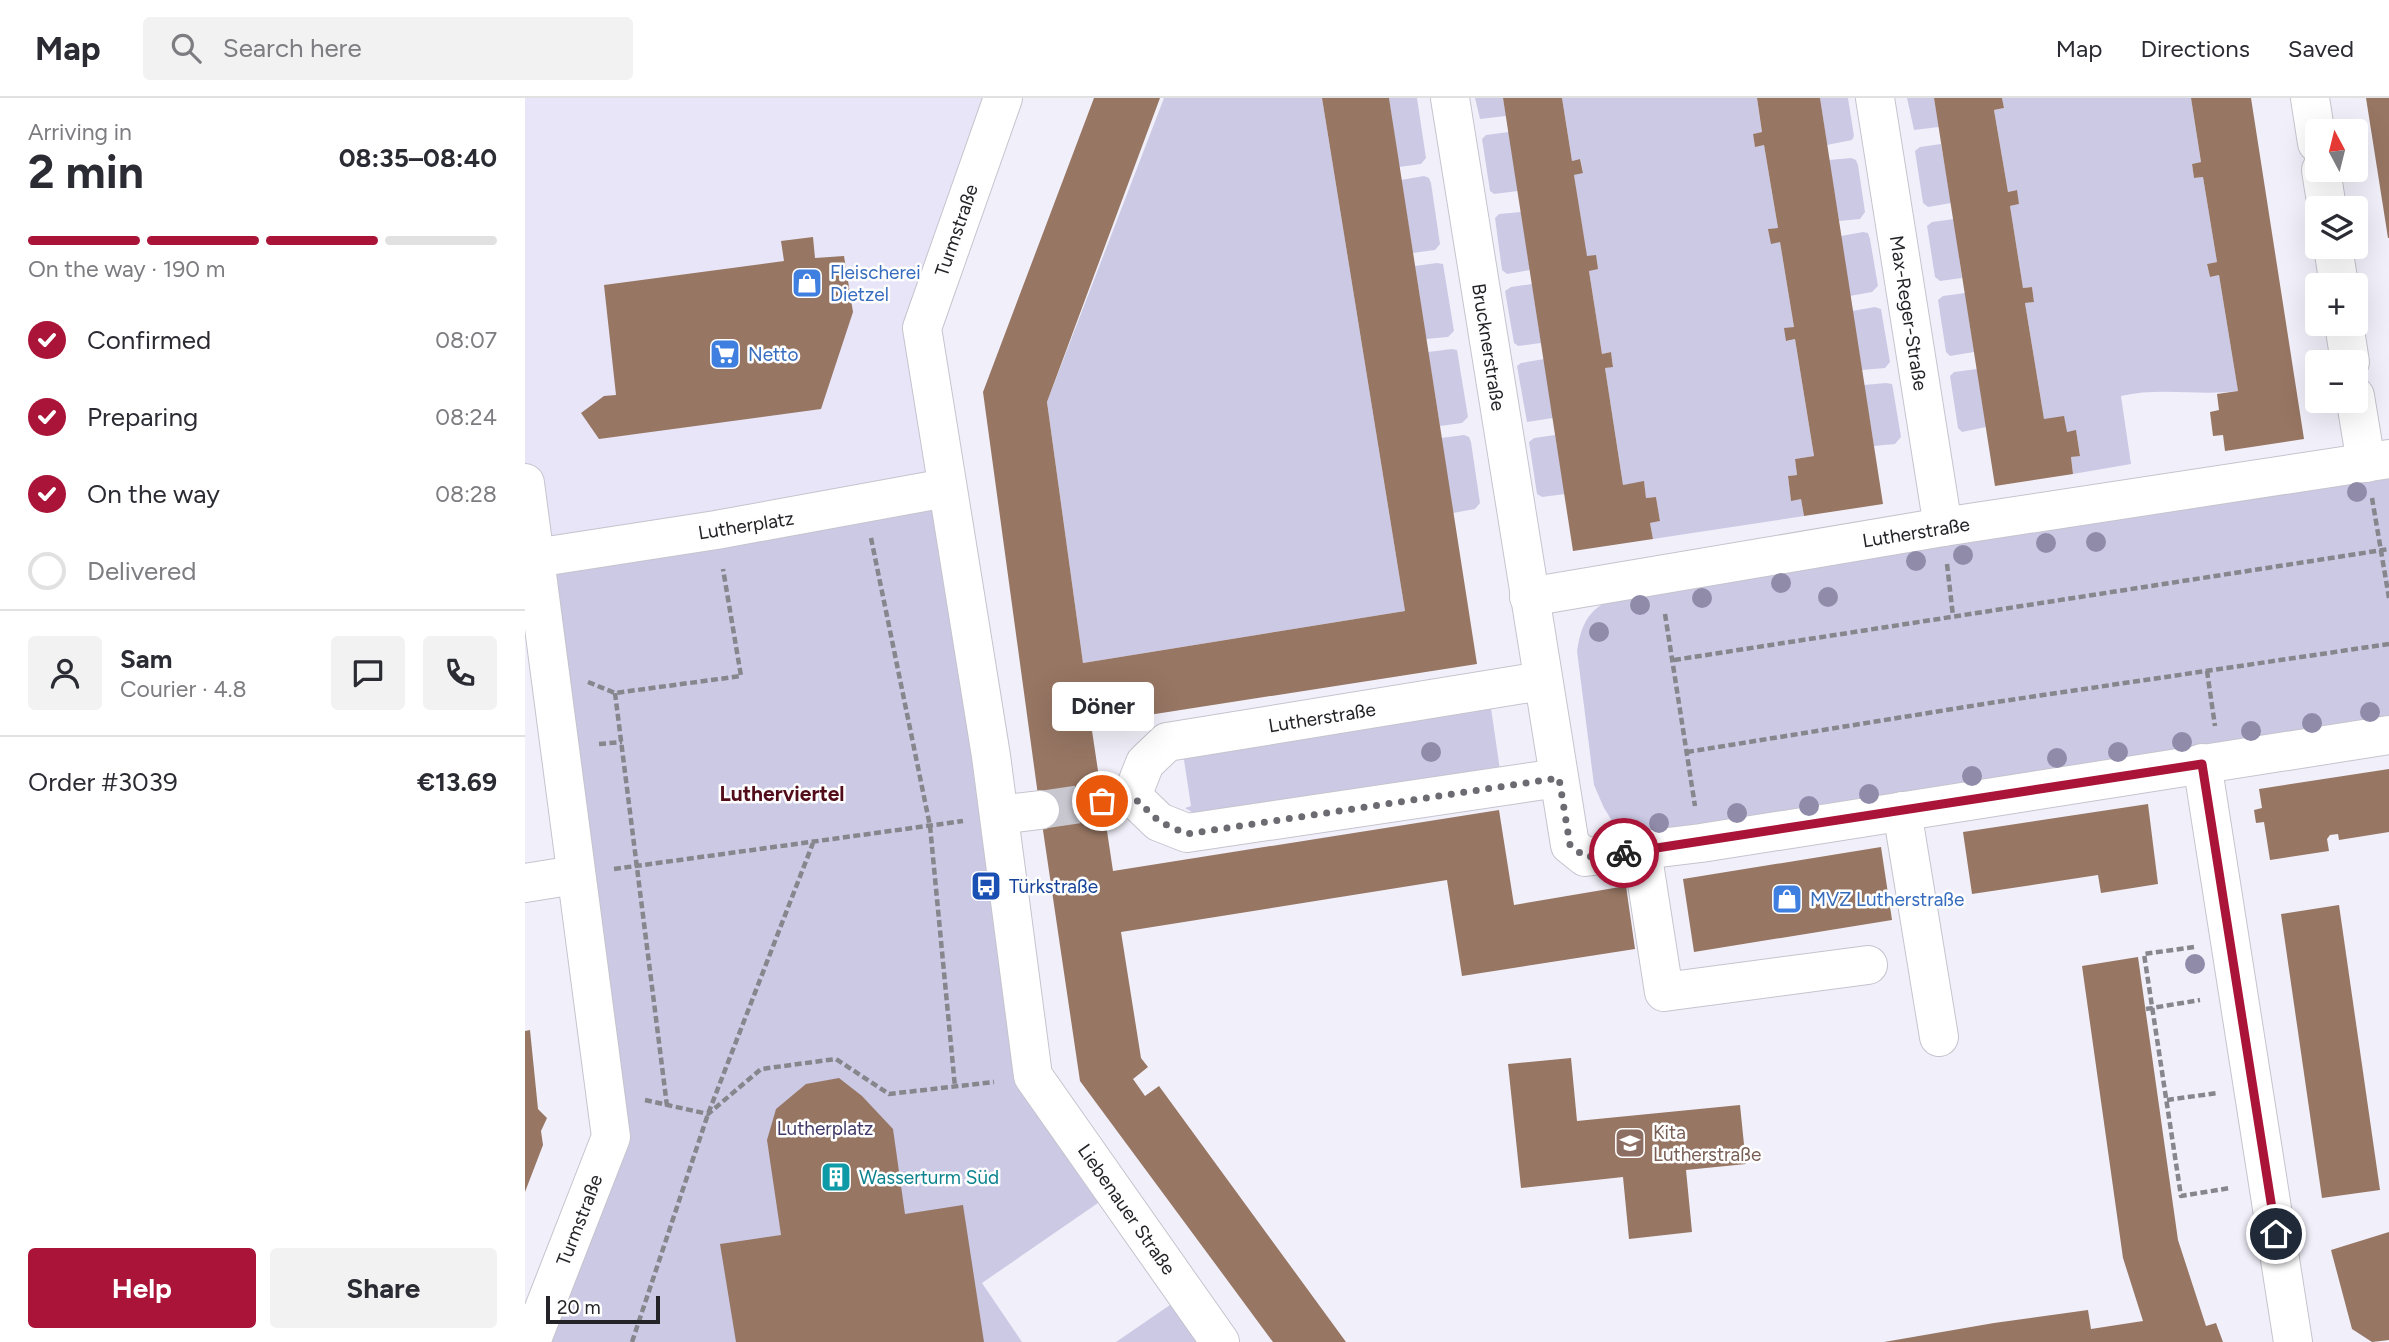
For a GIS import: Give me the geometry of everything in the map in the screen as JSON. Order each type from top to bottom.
[{"type":"street","name":"Turmstraße","points":[[946,488],[922,328],[1003,98]]},
{"type":"street","name":"Brucknerstraße","points":[[1450,98],[1529,597]]},
{"type":"street","name":"Max-Reger-Straße","points":[[1875,98],[1943,527]]},
{"type":"street","points":[[2310,98],[2313,119]]},
{"type":"street","points":[[2361,413],[2377,461]]},
{"type":"street","name":"Lutherstraße","points":[[1529,597],[1943,527],[2377,461]]},
{"type":"street","points":[[525,483],[605,1089]]},
{"type":"street","name":"Lutherplatz","points":[[535,558],[864,505],[946,488]]},
{"type":"street","points":[[946,488],[991,756],[1033,1076]]},
{"type":"street","points":[[1529,597],[1570,845],[1585,857],[1701,843],[2389,735]]},
{"type":"street","name":"Lutherstraße","points":[[1542,681],[1167,742],[1145,763],[1117,798],[1187,834],[1559,778]]},
{"type":"street","points":[[2211,762],[2230,942],[2293,1342]]},
{"type":"street","points":[[999,815],[1040,810]]},
{"type":"street","points":[[1902,811],[1938,1037]]},
{"type":"street","points":[[1642,851],[1664,992],[1868,965]]},
{"type":"street","points":[[525,883],[575,875]]},
{"type":"street","name":"Liebenauer Straße","points":[[1033,1076],[1220,1342]]},
{"type":"street","name":"Turmstraße","points":[[531,1342],[611,1137],[605,1089]]},
{"type":"path","points":[[2377,461],[2382,550],[2389,597]]},
{"type":"path","points":[[864,505],[930,826],[955,1087]]},
{"type":"path","points":[[1943,527],[1953,616]]},
{"type":"path","points":[[549,666],[615,693],[741,676],[716,530]]},
{"type":"path","points":[[1674,660],[2389,549]]},
{"type":"path","points":[[1658,575],[1674,660],[1701,843]]},
{"type":"path","points":[[1687,752],[1996,702],[2389,644]]},
{"type":"path","points":[[2207,671],[2211,762]]},
{"type":"path","points":[[615,693],[667,1105]]},
{"type":"path","points":[[575,875],[999,815]]},
{"type":"path","points":[[632,1342],[708,1114],[813,843]]},
{"type":"path","points":[[2138,953],[2230,942]]},
{"type":"path","points":[[2144,954],[2181,1196],[2197,1194]]},
{"type":"path","points":[[2146,1009],[2178,1004]]},
{"type":"path","points":[[708,1114],[761,1069],[837,1059],[890,1094],[1033,1076]]},
{"type":"path","points":[[605,1089],[708,1114]]},
{"type":"path","points":[[2167,1100],[2183,1098]]},
{"type":"shaded area","points":[[525,98],[1003,98],[922,328],[946,488],[535,558],[525,483]]},
{"type":"green space","points":[[1164,98],[1322,98],[1405,611],[1083,663],[1047,402]]},
{"type":"green space","points":[[1389,98],[1417,98],[1426,158],[1421,164],[1399,167]]},
{"type":"green space","points":[[1475,98],[1503,98],[1506,116],[1480,119]]},
{"type":"green space","points":[[1562,98],[1757,98],[1762,132],[1753,134],[1755,146],[1764,145],[1778,228],[1769,229],[1780,242],[1794,327],[1785,329],[1787,341],[1795,339],[1814,456],[1795,459],[1797,475],[1788,476],[1791,500],[1801,499],[1804,516],[1653,539],[1650,523],[1660,521],[1656,497],[1646,498],[1644,482],[1623,485],[1605,368],[1613,366],[1611,352],[1602,354],[1574,175],[1583,172],[1580,159],[1572,161]]},
{"type":"green space","points":[[1820,98],[1848,98],[1854,136],[1852,140],[1827,145]]},
{"type":"green space","points":[[1907,98],[1934,98],[1939,127],[1914,130]]},
{"type":"green space","points":[[2002,98],[2191,98],[2201,162],[2192,164],[2194,178],[2203,177],[2217,262],[2207,264],[2210,277],[2219,275],[2238,391],[2150,392],[2121,396],[2131,464],[2073,474],[2071,457],[2080,455],[2076,431],[2067,432],[2044,419],[2025,303],[2034,302],[2032,287],[2023,288],[2010,206],[2019,204],[2016,190],[2008,192],[1994,110],[2004,108]]},
{"type":"green space","points":[[1509,132],[1518,191],[1494,194],[1490,191],[1482,139],[1486,135]]},
{"type":"green space","points":[[1941,144],[1951,203],[1928,207],[1923,203],[1915,151],[1920,147]]},
{"type":"green space","points":[[1829,160],[1856,160],[1858,165],[1865,212],[1860,219],[1839,221]]},
{"type":"green space","points":[[1424,176],[1429,178],[1431,183],[1440,244],[1435,250],[1413,253],[1401,180]]},
{"type":"green space","points":[[1521,212],[1530,270],[1507,274],[1502,270],[1495,218],[1499,214]]},
{"type":"green space","points":[[1954,219],[1962,278],[1940,281],[1935,277],[1927,226],[1932,222]]},
{"type":"green space","points":[[1868,233],[1870,239],[1878,286],[1872,292],[1850,296],[1841,236]]},
{"type":"green space","points":[[1443,264],[1454,331],[1448,337],[1426,339],[1415,266]]},
{"type":"green space","points":[[1532,284],[1541,343],[1518,346],[1514,343],[1505,291],[1511,287]]},
{"type":"green space","points":[[1965,293],[1974,352],[1950,356],[1946,352],[1938,300],[1943,296]]},
{"type":"green space","points":[[1875,307],[1881,309],[1890,362],[1885,368],[1862,370],[1852,311]]},
{"type":"green space","points":[[1457,350],[1468,417],[1462,423],[1440,426],[1428,352]]},
{"type":"green space","points":[[1544,359],[1553,418],[1527,422],[1517,366]]},
{"type":"green space","points":[[1977,369],[1986,427],[1962,432],[1958,428],[1950,376],[1954,372]]},
{"type":"green space","points":[[1892,384],[1901,437],[1895,444],[1874,446],[1864,385]]},
{"type":"green space","points":[[1464,435],[1469,437],[1471,442],[1480,503],[1475,509],[1453,513],[1441,438]]},
{"type":"green space","points":[[1555,435],[1565,494],[1542,497],[1537,494],[1529,442],[1534,438]]},
{"type":"green space","points":[[2389,476],[2389,721],[1638,835],[1614,824],[1594,785],[1577,651],[1586,621],[1597,608],[1614,598],[1625,594]]},
{"type":"green space","name":"Lutherplatz","points":[[946,488],[1033,1076],[1114,1192],[982,1283],[1022,1342],[531,1342],[611,1137],[535,558]]},
{"type":"green space","points":[[1491,708],[1500,770],[1200,817],[1185,808],[1191,806],[1184,760],[1177,758]]},
{"type":"green space","points":[[1186,1294],[1220,1342],[1116,1342]]},
{"type":"building","points":[[1094,98],[1160,98],[1047,402],[1083,663],[1405,611],[1322,98],[1389,98],[1477,664],[1091,724],[1113,871],[1499,810],[1514,905],[1626,886],[1635,949],[1462,976],[1447,880],[1121,932],[1141,1058],[1148,1067],[1133,1079],[1145,1096],[1159,1086],[1346,1342],[1273,1342],[1080,1081],[983,392]]},
{"type":"building","points":[[1503,98],[1562,98],[1572,161],[1580,159],[1583,173],[1574,175],[1587,256],[1596,255],[1598,269],[1589,271],[1602,354],[1611,352],[1613,367],[1605,368],[1623,485],[1644,481],[1646,498],[1656,497],[1660,521],[1650,523],[1653,539],[1573,551]]},
{"type":"building","points":[[1757,98],[1820,98],[1883,504],[1804,516],[1801,499],[1791,501],[1788,476],[1797,475],[1795,459],[1814,456],[1795,339],[1786,341],[1784,328],[1794,327],[1780,242],[1771,244],[1768,229],[1778,228],[1764,145],[1755,147],[1753,134],[1762,132]]},
{"type":"building","points":[[1934,98],[2002,98],[2004,108],[1994,110],[2008,192],[2017,190],[2019,204],[2010,206],[2023,288],[2032,287],[2034,302],[2025,303],[2044,419],[2064,416],[2067,432],[2076,430],[2080,456],[2071,457],[2073,474],[1995,486]]},
{"type":"building","points":[[2191,98],[2251,98],[2304,439],[2225,451],[2223,435],[2213,436],[2210,412],[2219,410],[2217,394],[2238,391],[2219,275],[2210,277],[2207,264],[2217,262],[2203,177],[2194,178],[2192,164],[2201,162]]},
{"type":"building","points":[[2366,98],[2389,98],[2389,238],[2388,238]]},
{"type":"building","name":"Netto","points":[[813,237],[815,258],[844,256],[853,312],[821,409],[599,439],[581,413],[604,396],[616,395],[604,285],[784,261],[781,241]]},
{"type":"building","points":[[2389,769],[2389,832],[2339,840],[2338,834],[2330,835],[2327,839],[2329,851],[2270,860],[2264,822],[2256,823],[2254,810],[2262,808],[2259,789]]},
{"type":"building","points":[[2148,804],[2158,884],[2101,893],[2098,875],[1972,894],[1963,832]]},
{"type":"building","name":"MVZ Lutherstraße","points":[[1881,847],[1892,920],[1694,952],[1683,879]]},
{"type":"building","points":[[2339,905],[2380,1190],[2322,1198],[2281,914]]},
{"type":"building","points":[[2138,957],[2178,1240],[2206,1326],[2216,1323],[2223,1342],[1884,1342],[2088,1310],[2091,1329],[2143,1321],[2123,1258],[2082,966]]},
{"type":"building","points":[[530,1030],[538,1109],[547,1118],[541,1131],[543,1145],[525,1192],[525,1031]]},
{"type":"building","name":"Kita Lutherstraße","points":[[1571,1058],[1577,1121],[1740,1105],[1746,1164],[1686,1170],[1692,1232],[1629,1239],[1623,1177],[1521,1188],[1508,1064]]},
{"type":"building","points":[[839,1078],[862,1096],[893,1129],[905,1214],[963,1205],[984,1342],[736,1342],[720,1244],[781,1235],[767,1140],[776,1109],[806,1084]]},
{"type":"building","points":[[2389,1232],[2389,1340],[2372,1342],[2352,1329],[2331,1250]]},
{"type":"tunnel","points":[[1040,810],[1102,801]]},
{"type":"way so far","points":[[1102,801],[1132,796],[1160,822],[1187,834],[1559,778],[1570,845],[1585,857],[1624,853]]},
{"type":"place","name":"Fleischerei Dietzel","points":[[807,283]]},
{"type":"place","name":"Netto","points":[[725,354]]},
{"type":"place","name":"Döner","points":[[1102,801]]},
{"type":"place","name":"Türkstraße","points":[[986,886]]},
{"type":"place","name":"MVZ Lutherstraße","points":[[1787,899]]},
{"type":"place","name":"Kita Lutherstraße","points":[[1630,1143]]},
{"type":"place","name":"Wasserturm Süd","points":[[836,1177]]},
{"type":"district","name":"Lutherviertel","points":[[782,794]]},
{"type":"route","points":[[1624,853],[2202,764],[2276,1234]]}]
